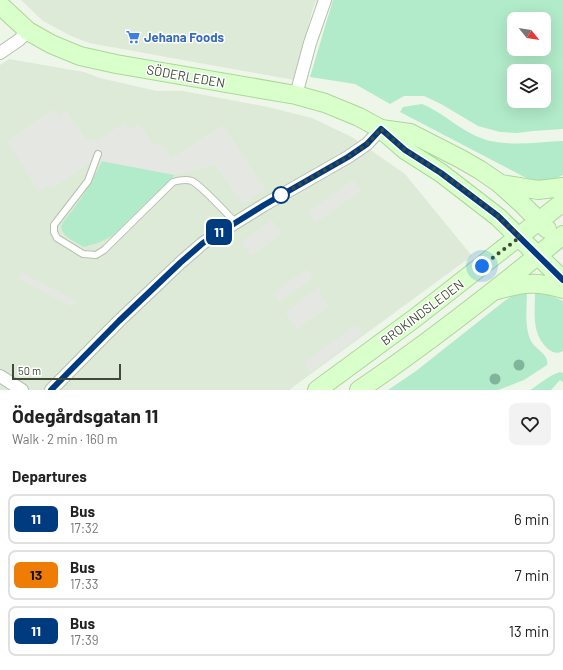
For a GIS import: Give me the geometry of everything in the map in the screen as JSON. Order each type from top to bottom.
[{"type":"main road","name":"SÖDERLEDEN","points":[[0,5],[28,31],[51,44],[80,56],[116,64],[296,95],[325,103],[359,117],[381,129],[405,150],[465,190],[498,216],[563,280]]},
{"type":"main road","name":"SÖDERLEDEN","points":[[381,129],[410,133],[461,159],[499,183],[561,240]]},
{"type":"main road","points":[[499,183],[538,190],[563,187]]},
{"type":"main road","name":"BROKINDSLEDEN","points":[[317,390],[415,318],[563,202]]},
{"type":"main road","name":"BROKINDSLEDEN","points":[[359,390],[412,354],[493,292],[538,255],[561,240]]},
{"type":"main road","points":[[493,292],[513,286],[533,283],[550,285],[563,289]]},
{"type":"street","points":[[296,95],[310,44],[325,0]]},
{"type":"street","points":[[0,53],[19,40],[28,31]]},
{"type":"street","points":[[51,390],[119,321],[203,243],[235,222],[348,157],[367,144],[381,129]]},
{"type":"street","points":[[0,376],[22,390]]},
{"type":"lane","points":[[98,154],[88,181],[54,225],[54,232],[57,238],[83,254],[96,255],[104,250],[173,182],[181,180],[191,181],[200,187],[235,222]]},
{"type":"shaded area","points":[[21,0],[317,0],[313,8],[294,80],[89,43],[71,36],[43,21]]},
{"type":"shaded area","points":[[9,59],[84,72],[100,78],[157,91],[183,91],[268,107],[312,118],[352,137],[405,174],[472,256],[289,390],[0,390],[0,65]]},
{"type":"shaded area","points":[[54,109],[59,116],[67,111],[85,138],[96,141],[124,123],[129,130],[139,124],[154,146],[161,142],[172,158],[223,125],[266,190],[243,204],[215,165],[175,175],[102,161],[87,165],[53,188],[47,187],[39,192],[7,141]]},
{"type":"shaded area","points":[[353,180],[361,191],[315,223],[308,212]]},
{"type":"shaded area","points":[[272,220],[282,233],[251,256],[241,242]]},
{"type":"shaded area","points":[[306,269],[313,278],[280,302],[274,293]]},
{"type":"shaded area","points":[[22,272],[76,301],[72,307],[18,279]]},
{"type":"shaded area","points":[[319,287],[322,298],[329,306],[297,329],[285,312]]},
{"type":"shaded area","points":[[355,325],[362,334],[310,372],[304,363]]},
{"type":"green space","points":[[333,0],[563,0],[563,129],[517,133],[500,132],[478,126],[441,104],[424,96],[404,96],[390,104],[355,84],[310,77]]},
{"type":"green space","points":[[422,104],[435,110],[482,139],[494,142],[517,144],[563,141],[563,175],[547,180],[530,180],[400,112],[403,107]]},
{"type":"green space","points":[[102,161],[175,175],[112,236],[98,243],[84,247],[65,235],[62,230],[62,226],[63,222],[86,190]]},
{"type":"green space","points":[[527,291],[527,329],[531,341],[546,358],[547,365],[524,380],[498,390],[388,390],[416,371],[507,299],[515,294]]},
{"type":"green space","points":[[535,293],[547,294],[563,301],[563,351],[559,353],[548,349],[539,337],[536,330]]},
{"type":"green space","points":[[560,372],[563,373],[563,382],[560,380],[551,390],[530,390],[548,377]]},
{"type":"bus line","name":"11","points":[[51,390],[119,321],[203,243],[235,222],[348,157],[367,144],[381,129],[405,150],[465,190],[498,216],[563,280]]},
{"type":"place","name":"Jehana Foods","points":[[133,37]]},
{"type":"route","points":[[281,195],[348,157],[367,144],[381,129],[405,150],[465,190],[498,216],[520,237],[482,266]]}]
